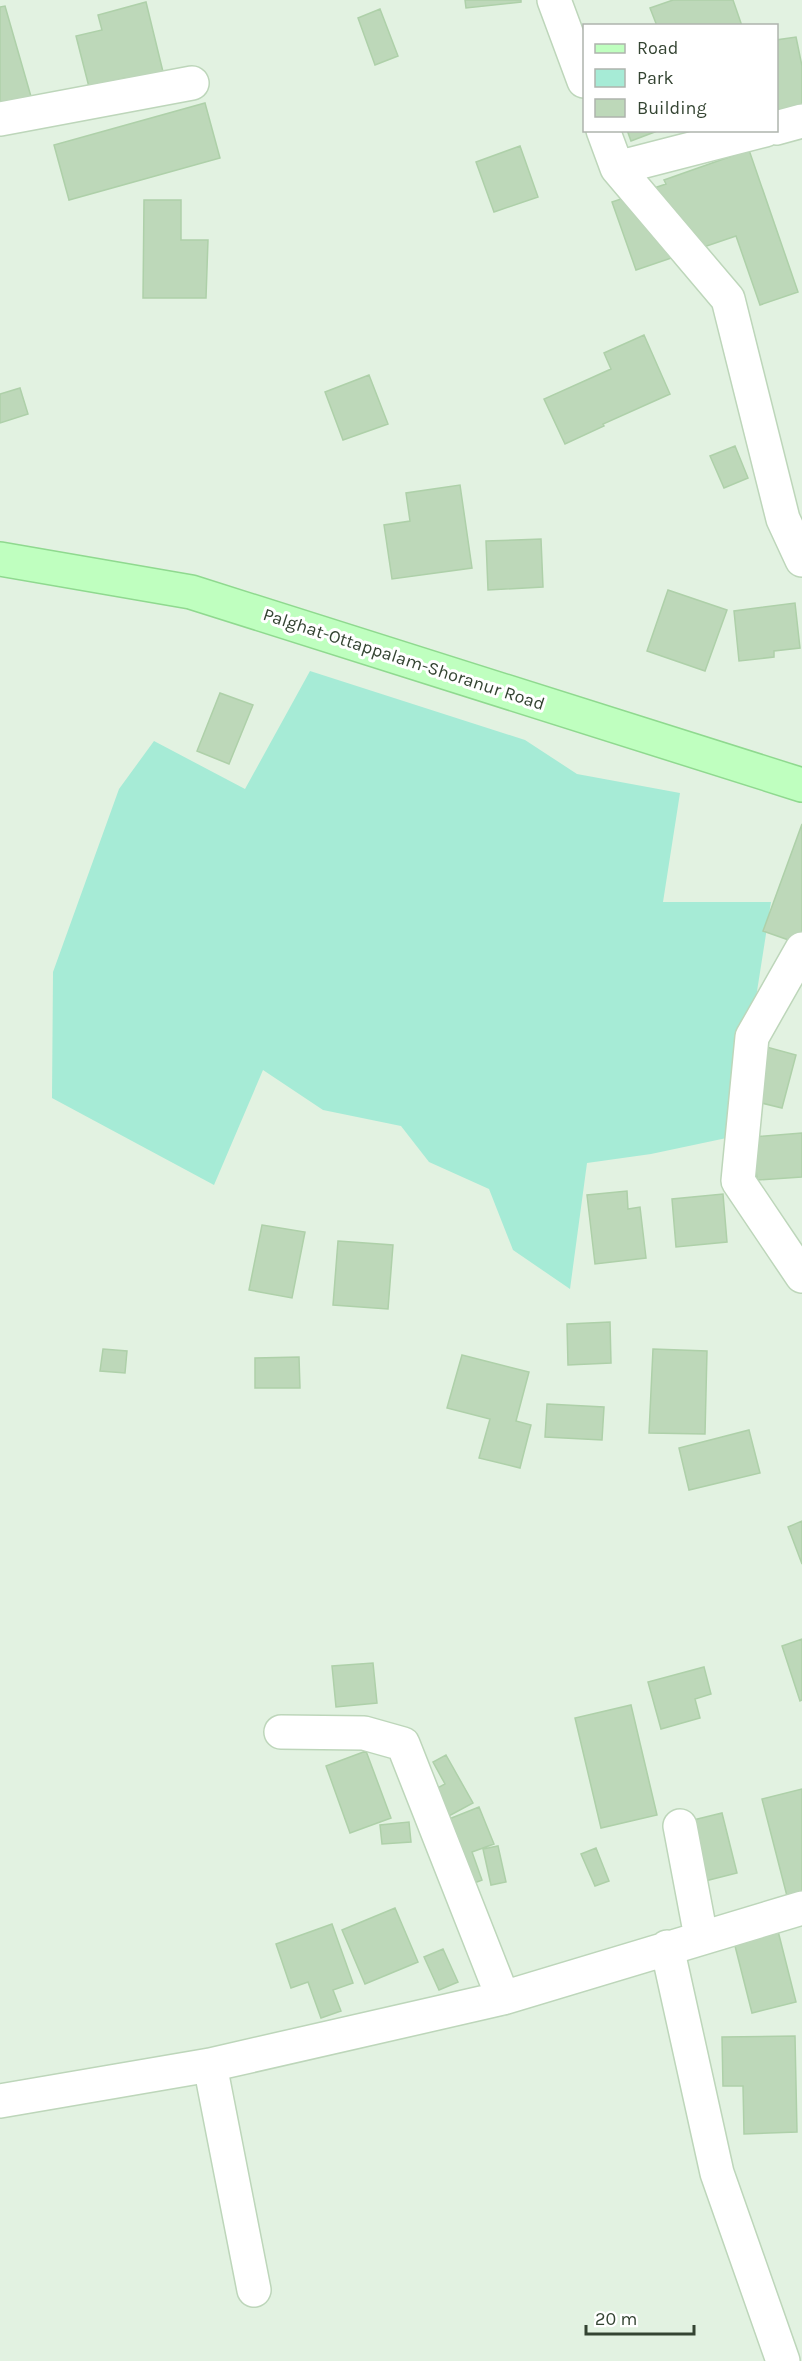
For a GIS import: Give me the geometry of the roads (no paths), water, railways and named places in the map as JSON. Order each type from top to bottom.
[{"type":"main road","name":"Palghat-Ottappalam-Shoranur Road","points":[[0,559],[191,592],[802,785]]},
{"type":"street","points":[[554,0],[583,76]]},
{"type":"street","points":[[0,119],[192,83]]},
{"type":"street","points":[[778,128],[802,121]]},
{"type":"street","points":[[604,132],[617,168],[728,299],[783,519],[802,560]]},
{"type":"street","points":[[617,168],[757,132]]},
{"type":"street","points":[[802,949],[752,1037],[738,1181],[802,1276]]},
{"type":"street","points":[[281,1732],[364,1733],[403,1744],[503,1998]]},
{"type":"street","points":[[680,1826],[701,1937]]},
{"type":"street","points":[[0,2101],[210,2065],[503,1998],[802,1908]]},
{"type":"street","points":[[667,1947],[717,2174],[783,2361]]},
{"type":"street","points":[[210,2065],[254,2290]]}]
